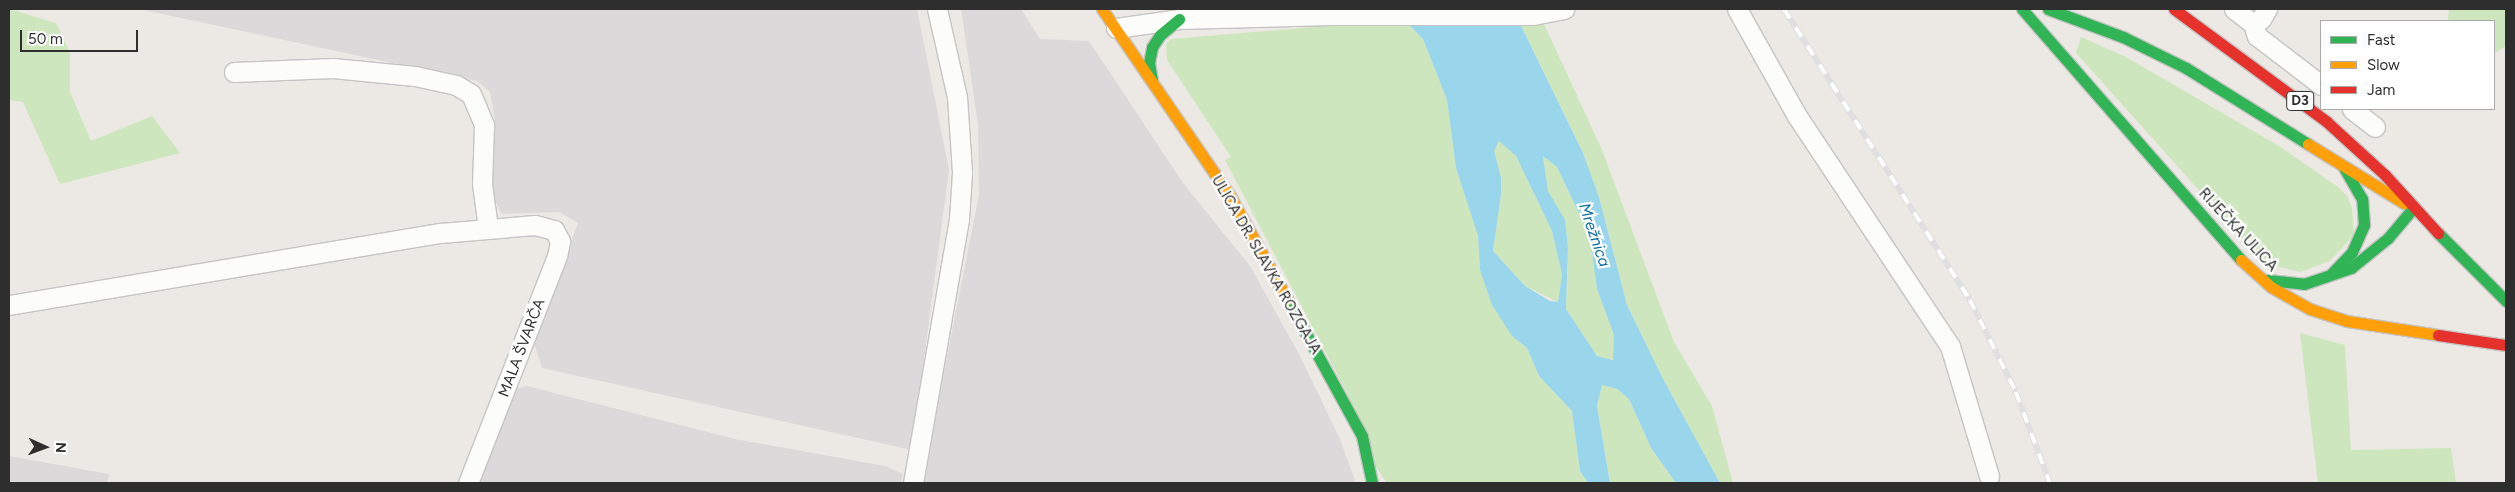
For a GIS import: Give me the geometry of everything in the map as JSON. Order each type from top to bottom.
[{"type":"main road","name":"ULICA DR. SLAVKA ROZGAJA","points":[[1102,9],[1230,196],[1362,436],[1372,483]]},
{"type":"main road","points":[[1108,9],[1114,24]]},
{"type":"main road","name":"RIJEČKA ULICA","points":[[2022,9],[2259,278],[2310,309],[2329,316],[2377,327],[2506,345]]},
{"type":"main road","points":[[2048,9],[2123,37],[2186,68],[2413,208],[2368,257],[2329,276],[2291,285],[2259,278]]},
{"type":"main road","name":"D3","points":[[2174,9],[2327,122],[2385,175],[2413,208],[2506,301]]},
{"type":"main road","points":[[1152,80],[1149,63],[1152,47],[1160,35],[1179,20]]},
{"type":"main road","points":[[2329,276],[2352,252],[2364,225],[2362,199],[2339,161]]},
{"type":"street","points":[[914,483],[959,219],[962,172],[957,97],[937,9]]},
{"type":"street","points":[[1114,24],[1331,15],[1533,15],[1564,9]]},
{"type":"street","points":[[1737,9],[1797,116],[1950,346],[1989,476]]},
{"type":"street","points":[[2234,9],[2261,14],[2258,36],[2320,84]]},
{"type":"street","points":[[9,305],[440,233],[488,228],[482,184],[484,125],[474,100],[464,89],[415,76],[333,68],[234,72]]},
{"type":"street","points":[[2353,110],[2375,127]]},
{"type":"street","name":"MALA ŠVARČA","points":[[468,483],[557,256],[560,241],[554,230],[535,225],[488,228]]},
{"type":"shaded area","points":[[139,9],[917,9],[949,170],[912,450],[542,368],[534,343],[578,223],[559,212],[502,214],[495,201],[492,178],[495,120],[490,92],[477,81]]},
{"type":"shaded area","points":[[961,9],[1021,9],[1040,39],[1089,41],[1183,183],[1250,266],[1299,354],[1339,437],[1356,483],[922,483],[979,195],[978,124]]},
{"type":"shaded area","points":[[527,386],[735,439],[885,466],[903,474],[901,483],[479,483],[516,389]]},
{"type":"shaded area","points":[[9,456],[109,474],[107,483],[9,483]]},
{"type":"green space","points":[[9,9],[56,23],[70,53],[70,92],[91,141],[152,116],[180,153],[60,184],[23,102],[9,100]]},
{"type":"green space","points":[[2449,9],[2506,9],[2506,46],[2495,53],[2495,20],[2448,20]]},
{"type":"green space","points":[[1325,22],[1407,23],[1423,39],[1447,100],[1456,168],[1478,236],[1480,270],[1512,336],[1527,348],[1539,376],[1572,411],[1580,471],[1588,483],[1387,483],[1372,461],[1348,395],[1225,160],[1231,157],[1167,60],[1166,44],[1171,39],[1313,27]]},
{"type":"green space","points":[[1520,23],[1544,24],[1602,150],[1674,342],[1712,406],[1733,483],[1720,483],[1662,377],[1627,305],[1599,197],[1583,153]]},
{"type":"green space","points":[[2081,37],[2126,57],[2279,146],[2338,187],[2347,196],[2352,208],[2354,235],[2330,261],[2300,272],[2271,265],[2259,257],[2076,53]]},
{"type":"green space","points":[[1499,141],[1516,156],[1552,231],[1562,274],[1558,302],[1525,286],[1493,251],[1501,195],[1501,177],[1493,151]]},
{"type":"green space","points":[[1543,156],[1557,167],[1583,222],[1592,253],[1597,289],[1614,335],[1614,360],[1597,356],[1566,309],[1568,246],[1565,221],[1548,191]]},
{"type":"green space","points":[[2300,333],[2345,345],[2351,450],[2451,448],[2456,483],[2318,483]]},
{"type":"green space","points":[[1602,385],[1617,389],[1629,399],[1651,448],[1676,483],[1610,483],[1597,406]]},
{"type":"water","name":"Mrežnica","points":[[1513,9],[1583,153],[1599,197],[1627,305],[1662,377],[1720,483],[1676,483],[1651,448],[1629,399],[1617,389],[1602,385],[1597,406],[1610,483],[1588,483],[1580,471],[1572,411],[1539,376],[1527,348],[1512,336],[1492,305],[1480,270],[1478,236],[1456,168],[1447,100],[1423,39],[1402,18]],"holes":[[[1499,141],[1516,156],[1552,231],[1562,274],[1558,302],[1550,301],[1525,286],[1493,251],[1501,195],[1501,177],[1494,151]],[[1543,156],[1557,167],[1583,222],[1592,253],[1597,289],[1614,335],[1613,360],[1597,356],[1566,309],[1568,246],[1565,220],[1548,191]]]},
{"type":"railway","points":[[1784,9],[1970,300],[2016,392],[2050,483]]},
{"type":"traffic: fast","points":[[2022,9],[2241,260]]},
{"type":"traffic: fast","points":[[2048,9],[2123,37],[2186,68],[2308,144]]},
{"type":"traffic: fast","points":[[1152,80],[1149,63],[1152,47],[1160,35],[1179,19]]},
{"type":"traffic: fast","points":[[2332,273],[2352,252],[2364,225],[2362,199],[2343,166]]},
{"type":"traffic: fast","points":[[2268,280],[2304,284],[2351,268],[2388,238],[2413,208]]},
{"type":"traffic: fast","points":[[2438,233],[2506,301]]},
{"type":"traffic: fast","points":[[1287,299],[1362,436],[1372,483]]},
{"type":"traffic: slow","points":[[1102,9],[1230,196],[1287,299]]},
{"type":"traffic: slow","points":[[2308,144],[2404,203]]},
{"type":"traffic: slow","points":[[2241,260],[2271,287],[2310,309],[2347,321],[2438,335]]},
{"type":"traffic: jam","points":[[2174,9],[2327,122],[2385,175],[2438,233]]},
{"type":"traffic: jam","points":[[2438,335],[2506,345]]}]
